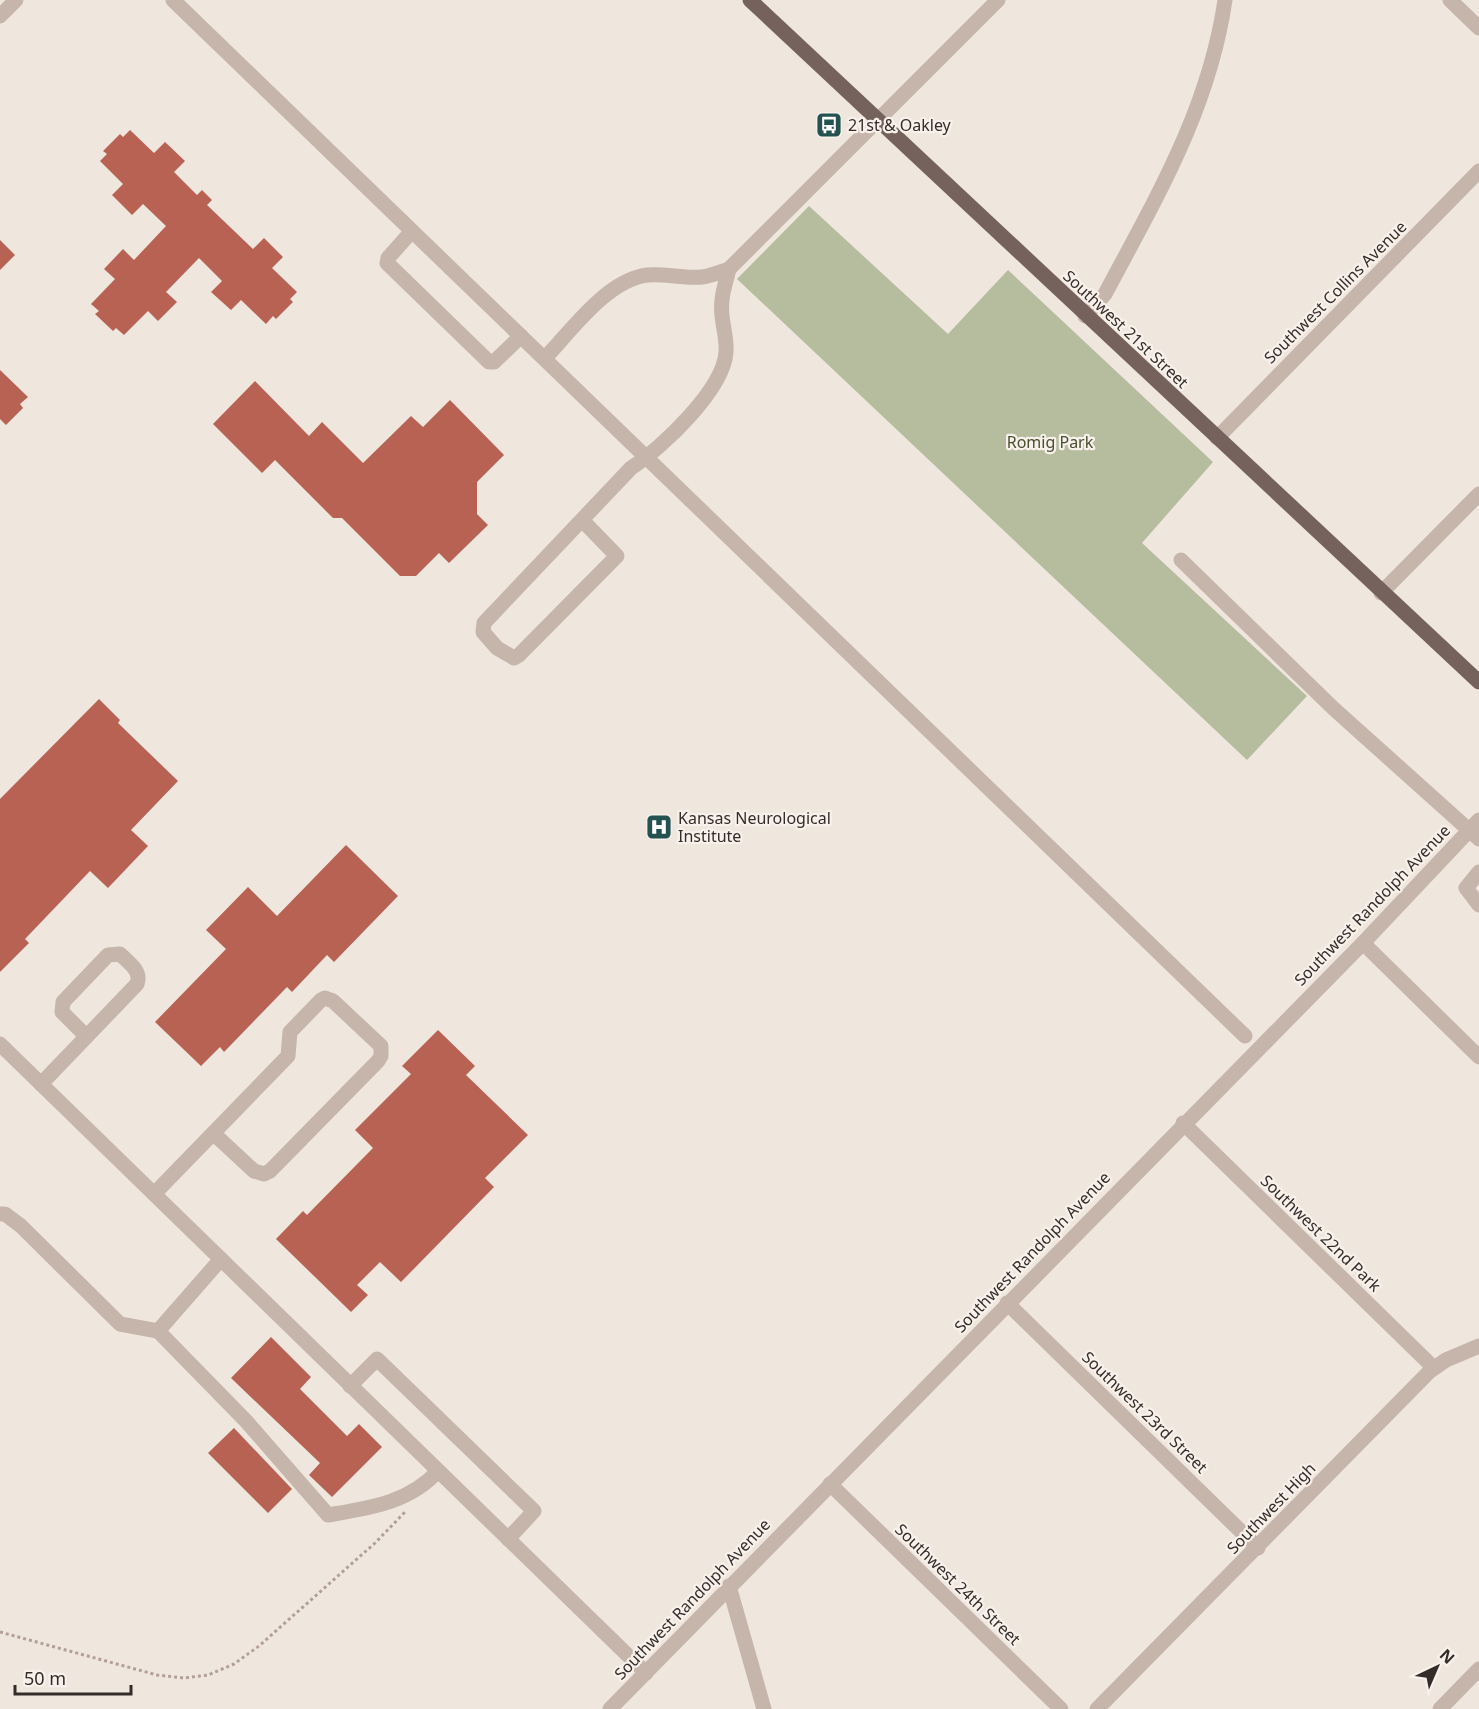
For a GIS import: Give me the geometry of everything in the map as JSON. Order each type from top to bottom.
[{"type":"main road","name":"Southwest 21st Street","points":[[750,0],[1085,316],[1479,682]]},
{"type":"street","points":[[0,16],[16,0]]},
{"type":"street","points":[[173,0],[1245,1036]]},
{"type":"street","points":[[545,358],[604,296],[634,278],[649,275],[702,277],[729,269],[998,0]]},
{"type":"street","points":[[1085,316],[1105,294],[1192,123],[1209,76],[1225,0]]},
{"type":"street","points":[[1450,0],[1479,28]]},
{"type":"street","name":"Southwest Collins Avenue","points":[[1217,438],[1479,171]]},
{"type":"street","points":[[412,231],[388,258],[387,263],[489,362],[494,363],[521,336]]},
{"type":"street","points":[[582,520],[617,555],[514,658],[497,648],[483,632],[484,623],[631,468],[647,458],[703,400],[719,380],[726,352],[722,298],[729,269]]},
{"type":"street","points":[[1381,592],[1479,494]]},
{"type":"street","points":[[1181,560],[1333,708],[1476,830]]},
{"type":"street","name":"Southwest Randolph Avenue","points":[[610,1709],[1183,1123],[1476,830]]},
{"type":"street","points":[[1479,872],[1466,888],[1479,905]]},
{"type":"street","points":[[1363,943],[1479,1057]]},
{"type":"street","points":[[41,1084],[86,1036],[139,979],[136,971],[120,954],[108,955],[63,1002],[62,1012],[86,1036]]},
{"type":"street","points":[[154,1194],[213,1133],[288,1056],[290,1032],[325,998],[333,1001],[381,1046],[382,1052],[378,1061],[270,1171],[264,1174],[254,1171],[213,1133]]},
{"type":"street","points":[[0,1044],[646,1673]]},
{"type":"street","name":"Southwest 22nd Park","points":[[1183,1123],[1434,1368]]},
{"type":"street","points":[[0,1214],[5,1214],[21,1226],[120,1324],[158,1331],[246,1421],[328,1515],[364,1509],[402,1498],[425,1485],[438,1471]]},
{"type":"street","points":[[158,1331],[221,1260]]},
{"type":"street","name":"Southwest 23rd Street","points":[[1007,1303],[1258,1548]]},
{"type":"street","name":"Southwest High","points":[[1097,1709],[1434,1368],[1479,1346]]},
{"type":"street","points":[[350,1386],[377,1359],[534,1511],[508,1539]]},
{"type":"street","name":"Southwest 24th Street","points":[[830,1484],[1061,1709]]},
{"type":"street","points":[[729,1586],[764,1709]]},
{"type":"street","points":[[1440,1709],[1479,1669]]},
{"type":"path","points":[[0,1632],[157,1675],[184,1678],[208,1675],[234,1664],[260,1646],[375,1543],[408,1509]]},
{"type":"green space","name":"Romig Park","points":[[809,206],[948,334],[1008,270],[1213,462],[1142,543],[1307,696],[1247,760],[737,279]]},
{"type":"building","points":[[130,130],[154,153],[165,142],[185,161],[174,172],[197,195],[202,190],[212,200],[207,205],[253,249],[264,238],[283,257],[272,268],[297,292],[290,299],[293,302],[276,319],[273,316],[266,324],[241,300],[231,310],[211,292],[222,281],[199,258],[166,292],[177,302],[158,321],[148,311],[124,335],[116,328],[113,331],[95,314],[99,311],[91,304],[115,279],[104,269],[123,249],[134,260],[166,226],[143,204],[132,215],[112,195],[123,184],[100,161],[107,154],[103,151],[120,134],[123,137]]},
{"type":"building","points":[[0,240],[15,255],[0,270]]},
{"type":"building","points":[[0,370],[28,397],[20,404],[23,408],[6,425],[0,419]]},
{"type":"building","points":[[255,381],[309,436],[322,422],[363,463],[411,416],[423,427],[450,400],[504,455],[477,482],[477,514],[488,525],[449,563],[439,553],[416,576],[400,576],[342,518],[333,518],[275,460],[262,473],[213,424]]},
{"type":"building","points":[[99,699],[120,720],[118,723],[178,781],[131,830],[148,846],[108,888],[90,871],[25,939],[29,943],[0,972],[0,799]]},
{"type":"building","points":[[346,845],[398,896],[334,962],[327,955],[292,992],[287,987],[224,1052],[220,1047],[201,1066],[155,1022],[226,949],[206,930],[248,887],[277,916]]},
{"type":"building","points":[[438,1030],[475,1066],[466,1075],[528,1135],[485,1178],[494,1187],[401,1282],[380,1262],[357,1285],[368,1295],[351,1312],[276,1239],[303,1211],[307,1215],[373,1148],[355,1130],[411,1074],[402,1066]]},
{"type":"building","points":[[271,1337],[311,1377],[300,1389],[347,1436],[359,1424],[382,1447],[332,1497],[309,1475],[320,1463],[231,1378]]},
{"type":"building","points":[[234,1428],[292,1489],[268,1513],[208,1453]]},
{"type":"place","name":"21st & Oakley","points":[[829,125]]},
{"type":"place","name":"Kansas Neurological Institute","points":[[659,827]]}]
